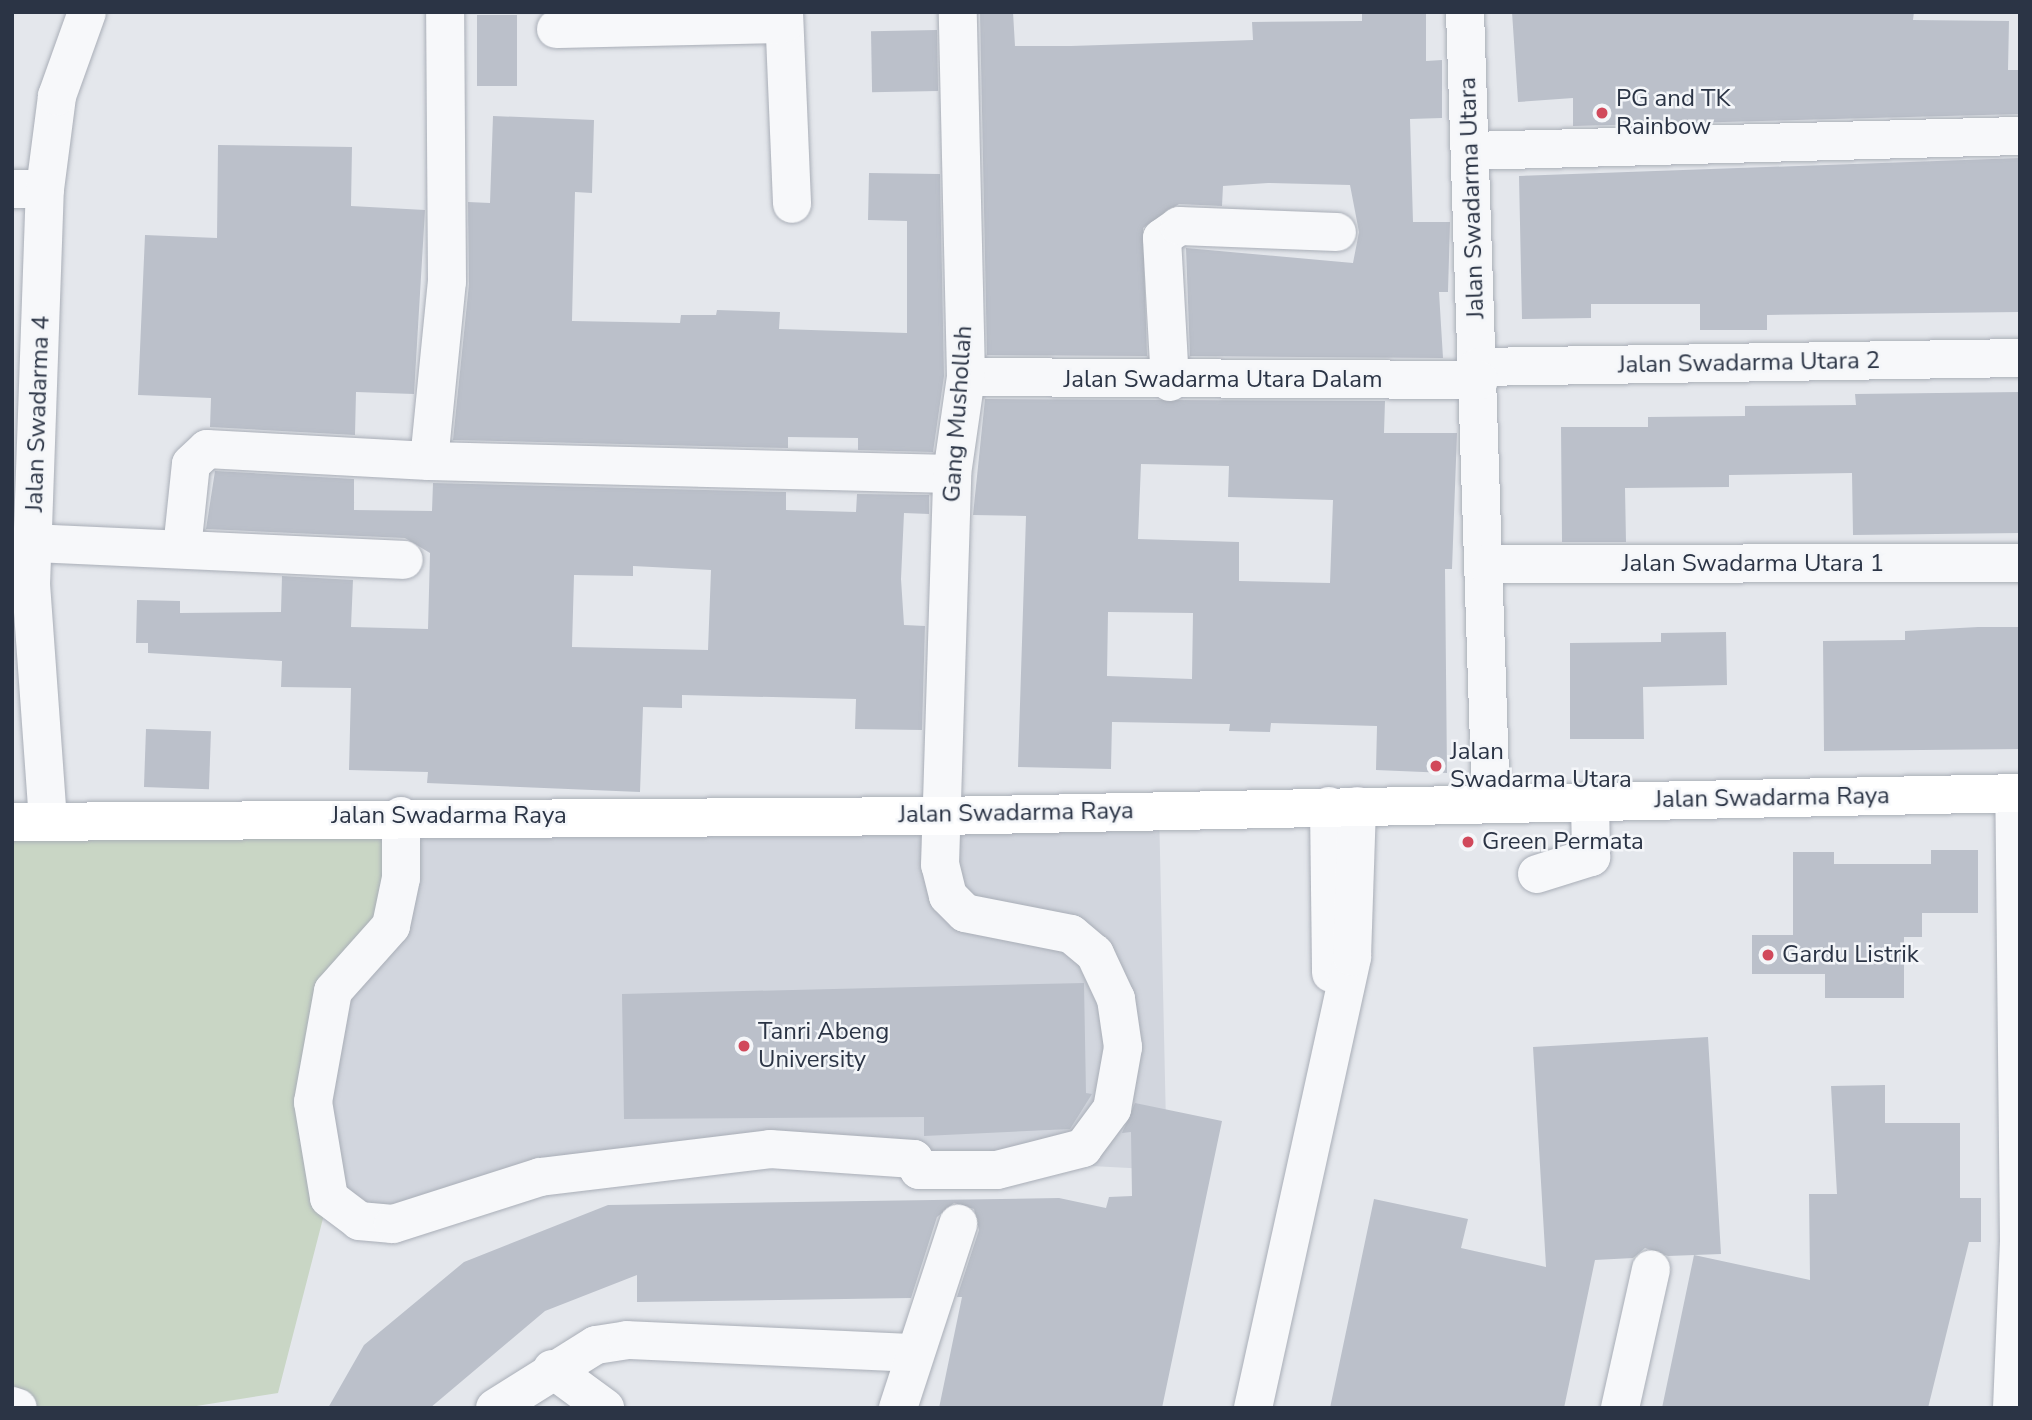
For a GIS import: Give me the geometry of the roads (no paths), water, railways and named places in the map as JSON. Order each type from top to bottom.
[{"type":"main road","name":"Jalan Swadarma Raya","points":[[30,821],[401,816],[942,816],[2017,793]]},
{"type":"street","name":"Jalan Swadarma 4","points":[[30,821],[22,586],[32,543],[26,396],[28,189],[87,12]]},
{"type":"street","points":[[429,461],[447,282],[445,12]]},
{"type":"street","name":"Gang Mushollah","points":[[401,816],[401,878],[391,926],[333,991],[313,1101],[329,1198],[359,1221],[393,1224],[540,1177],[770,1149],[914,1159],[919,1170],[997,1170],[1083,1148],[1112,1109],[1123,1047],[1116,999],[1095,954],[1071,934],[965,913],[948,896],[940,865],[952,474],[966,377],[958,12]]},
{"type":"street","name":"Jalan Swadarma Utara","points":[[1465,12],[1486,564],[1491,803]]},
{"type":"street","points":[[556,29],[784,18],[792,204]]},
{"type":"street","points":[[1471,151],[2020,136]]},
{"type":"street","points":[[1170,382],[1162,238],[1179,226],[1337,232]]},
{"type":"street","name":"Jalan Swadarma Utara 2","points":[[1479,374],[2020,358]]},
{"type":"street","name":"Jalan Swadarma Utara Dalam","points":[[966,377],[1170,382],[1479,374]]},
{"type":"street","points":[[182,549],[191,464],[199,451],[429,461],[952,474]]},
{"type":"street","points":[[32,543],[404,560]]},
{"type":"street","name":"Jalan Swadarma Utara 1","points":[[1486,564],[2020,564]]},
{"type":"street","points":[[2012,1408],[2019,1242],[2017,793]]},
{"type":"street","points":[[1537,874],[1591,858],[1590,802]]},
{"type":"street","points":[[1253,1408],[1336,1042],[1343,806]]},
{"type":"street","points":[[898,1408],[914,1353],[935,1305],[958,1224]]},
{"type":"street","points":[[1620,1408],[1651,1269]]},
{"type":"street","points":[[495,1408],[552,1369],[596,1345],[627,1340],[914,1353]]},
{"type":"street","points":[[552,1369],[605,1408]]},
{"type":"street","points":[[12,1405],[18,1408]]},
{"type":"place","name":"PG and TK Rainbow","points":[[1602,113]]},
{"type":"place","name":"Jalan Swadarma Utara","points":[[1436,766]]},
{"type":"place","name":"Green Permata","points":[[1468,842]]},
{"type":"place","name":"Gardu Listrik","points":[[1768,955]]},
{"type":"place","name":"Tanri Abeng University","points":[[744,1046]]}]
